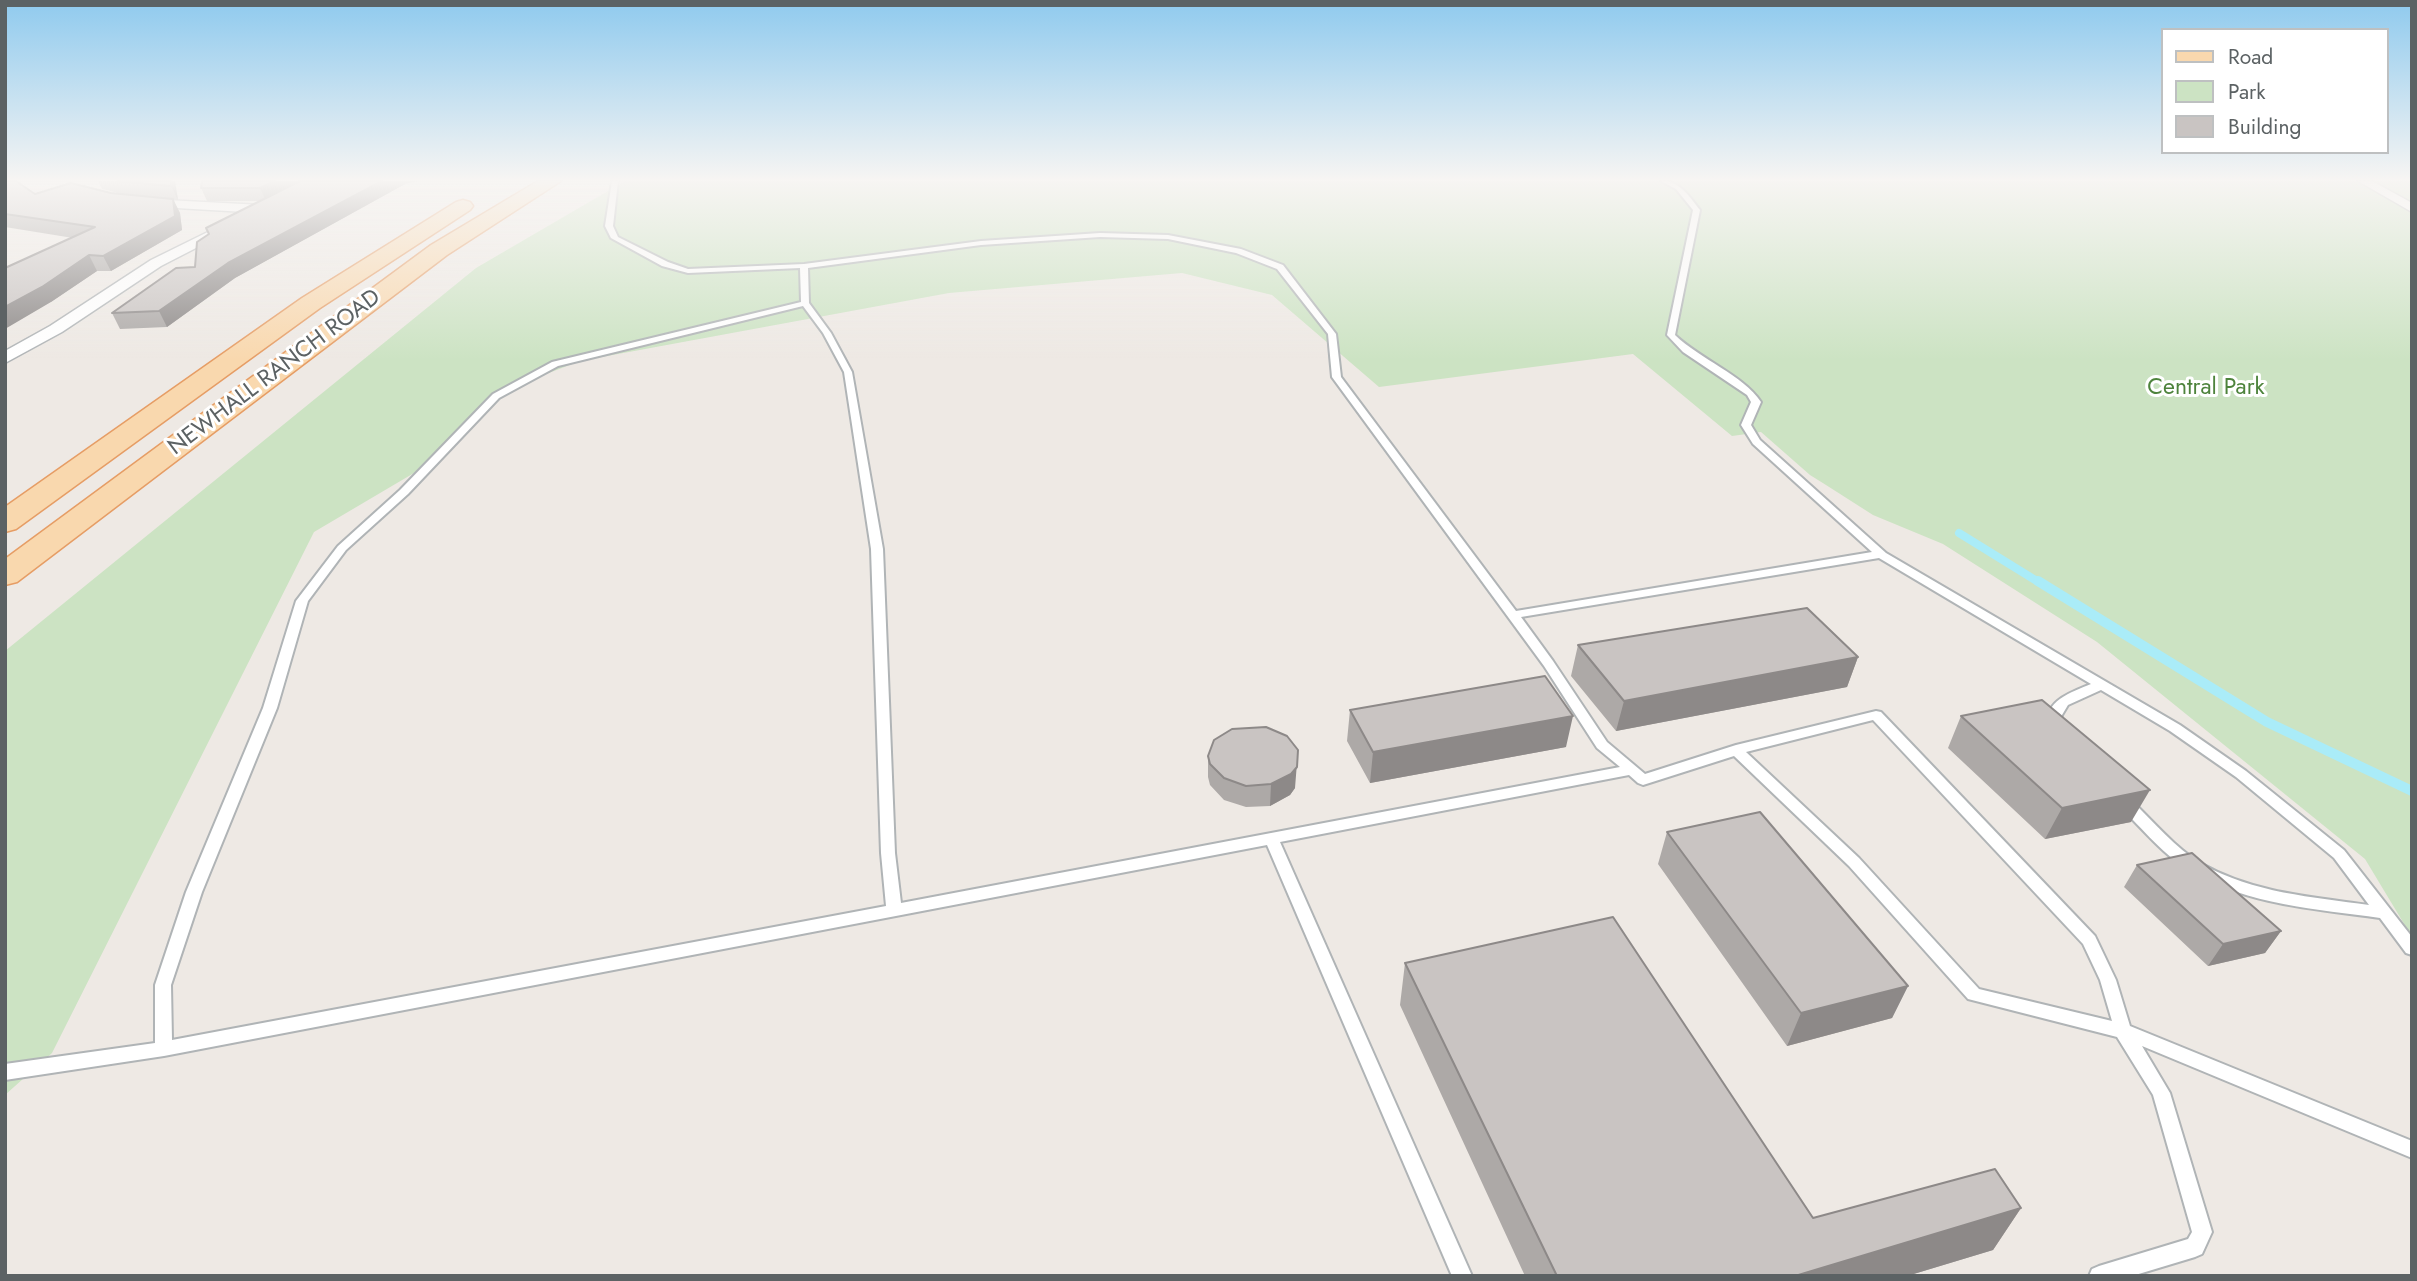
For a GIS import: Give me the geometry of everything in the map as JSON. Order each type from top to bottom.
[{"type":"main road","name":"NEWHALL RANCH ROAD","points":[[5,522],[311,303],[406,241]]},
{"type":"main road","name":"NEWHALL RANCH ROAD","points":[[5,575],[454,241]]},
{"type":"street","points":[[5,358],[56,329],[156,263],[200,241]]},
{"type":"lane","points":[[620,241],[665,264],[688,271],[804,266],[1014,241]]},
{"type":"lane","points":[[1187,241],[1238,251],[1280,267],[1332,334],[1337,377],[1549,664],[1602,745],[1643,780],[1736,750],[1876,715],[2089,940],[2108,980],[2123,1031],[2161,1093],[2202,1232],[2194,1247],[2099,1276]]},
{"type":"lane","points":[[1691,241],[1671,335],[1686,350],[1750,393],[1756,402],[1746,425],[1756,442],[1881,554],[2175,728],[2241,774],[2339,854],[2412,949]]},
{"type":"lane","points":[[804,266],[805,303],[827,332],[848,372],[877,549],[888,853],[894,910]]},
{"type":"lane","points":[[164,1049],[163,985],[194,892],[270,708],[302,601],[342,548],[404,492],[496,396],[555,364],[805,303]]},
{"type":"lane","points":[[1513,615],[1881,554]]},
{"type":"lane","points":[[2057,736],[2054,710],[2059,703],[2101,685]]},
{"type":"lane","points":[[1736,750],[1854,862],[1974,994],[2123,1031],[2412,1150]]},
{"type":"lane","points":[[5,1072],[164,1049],[1631,770]]},
{"type":"lane","points":[[2118,797],[2196,867],[2236,885],[2276,896],[2384,913]]},
{"type":"lane","points":[[1271,838],[1462,1276]]},
{"type":"green space","name":"Central Park","points":[[523,241],[2412,241],[2412,937],[2365,859],[2097,642],[1943,544],[1873,515],[1810,475],[1761,432],[1732,436],[1633,354],[1379,387],[1272,295],[1182,273],[949,293],[580,361],[494,394],[414,473],[314,532],[52,1053],[5,1095],[5,651],[476,268]]},
{"type":"building","points":[[65,241],[130,241],[103,256],[89,255],[42,287],[5,307],[5,268]]},
{"type":"building","points":[[270,241],[228,263],[159,311],[112,313],[176,268],[195,267],[197,242]]},
{"type":"building","points":[[1807,608],[1858,657],[1624,701],[1578,645]]},
{"type":"building","points":[[1545,676],[1573,716],[1373,752],[1350,710]]},
{"type":"building","points":[[2042,700],[2150,790],[2062,808],[1961,716]]},
{"type":"building","points":[[1266,727],[1287,736],[1298,750],[1297,767],[1291,774],[1271,784],[1246,786],[1224,778],[1210,764],[1208,756],[1214,740],[1232,729]]},
{"type":"building","points":[[1760,812],[1908,986],[1801,1013],[1667,832]]},
{"type":"building","points":[[2192,853],[2281,931],[2223,944],[2137,865]]},
{"type":"building","points":[[1613,917],[1813,1218],[1995,1169],[2021,1208],[1795,1276],[1557,1276],[1405,963]]},
{"type":"waterway","points":[[1959,533],[2040,583]]},
{"type":"waterway","points":[[2038,581],[2267,722],[2412,791]]}]
